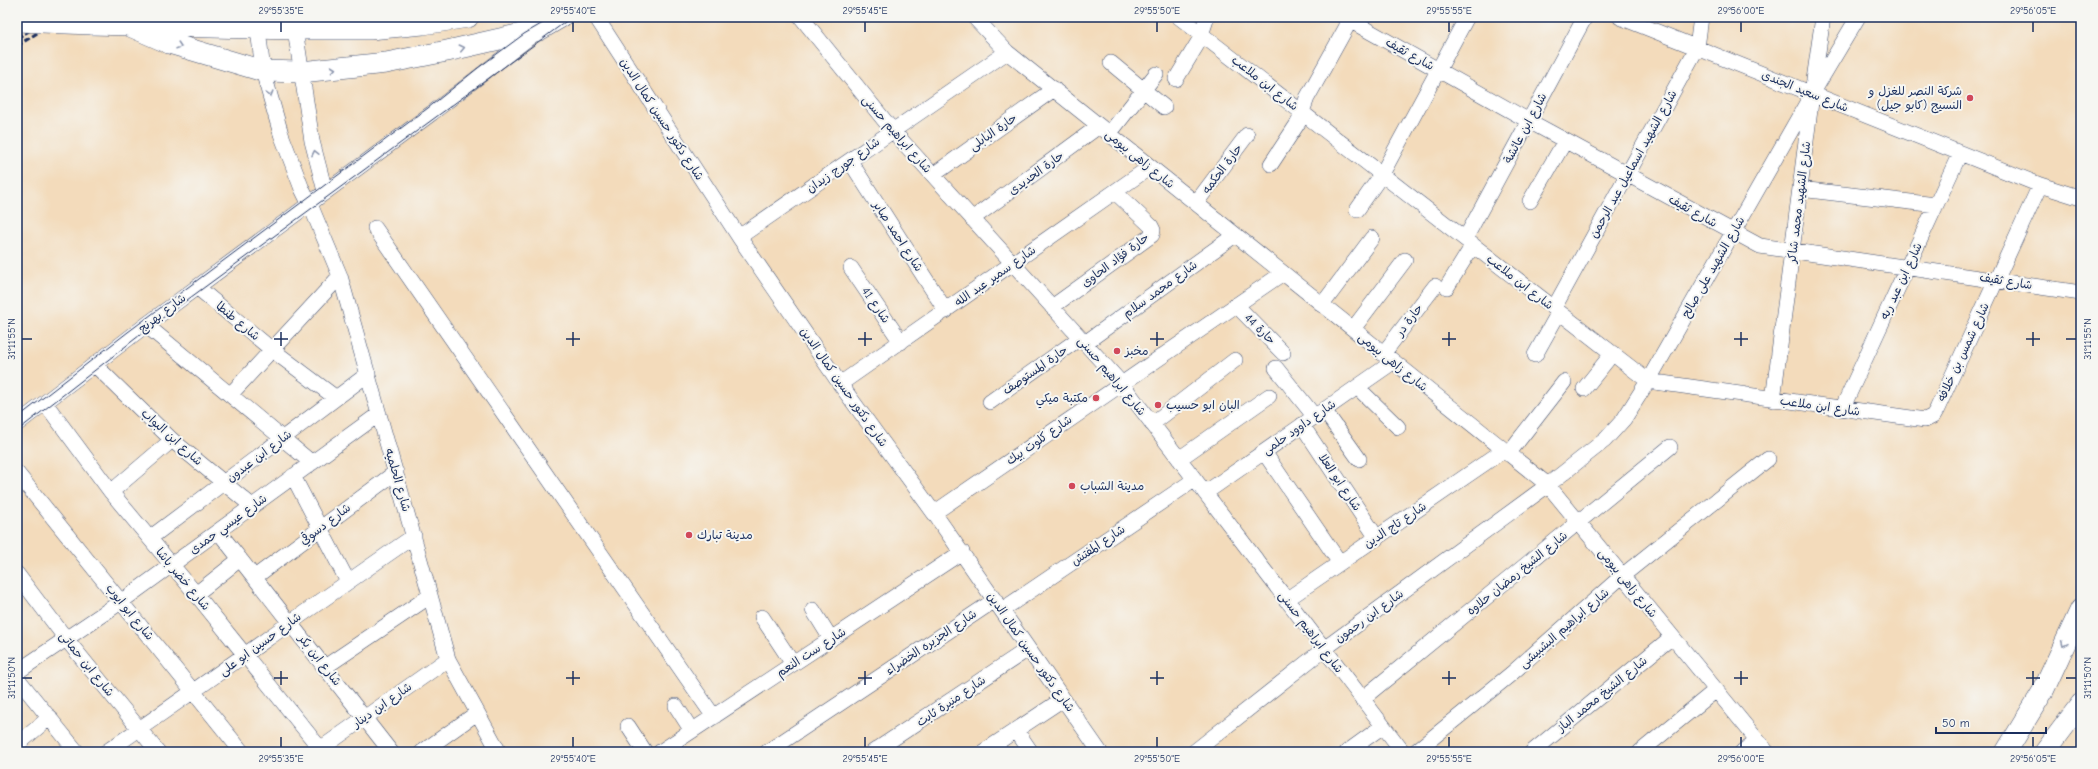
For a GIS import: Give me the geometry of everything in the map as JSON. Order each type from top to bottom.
[{"type":"main road","points":[[17,21],[130,26],[295,30],[374,28],[423,24],[468,17]]},
{"type":"main road","points":[[130,26],[169,43],[263,71],[300,72],[386,62],[447,52],[538,30],[561,17]]},
{"type":"main road","points":[[2006,752],[2040,696],[2081,609]]},
{"type":"main road","points":[[2045,752],[2081,704]]},
{"type":"street","name":"شارع دكتور حسين كمال الدين","points":[[596,17],[739,237],[840,384],[962,552],[1100,752]]},
{"type":"street","name":"شارع ابراهيم حسنى","points":[[801,17],[893,131],[1122,384],[1403,752]]},
{"type":"street","name":"شارع زاهى بيومى","points":[[974,17],[1007,52],[1548,485],[1767,752]]},
{"type":"street","name":"شارع ابن ملاعب","points":[[1179,17],[1648,381],[1916,420]]},
{"type":"street","points":[[1176,79],[1196,47],[1207,17]]},
{"type":"street","points":[[1357,210],[1382,174],[1467,17]]},
{"type":"street","name":"شارع ابن عائشة","points":[[1441,286],[1469,242],[1529,121],[1585,17]]},
{"type":"street","name":"شارع سعيد الجندى","points":[[1620,17],[2040,185],[2081,198]]},
{"type":"street","name":"شارع الشهيد اسماعيل عبد الرحمن","points":[[1536,355],[1556,310],[1627,174],[1697,48],[1701,17]]},
{"type":"street","name":"شارع الشهيد على صالح","points":[[1548,485],[1605,440],[1624,419],[1648,381],[1812,94],[1823,17]]},
{"type":"street","name":"شارع الشهيد محمد شاكر","points":[[1773,400],[1812,94],[1858,17]]},
{"type":"street","points":[[1271,164],[1298,123],[1307,98],[1349,18]]},
{"type":"street","name":"شارع ثقيف","points":[[1349,18],[1565,141],[1760,246],[2081,292]]},
{"type":"street","name":"شارع الحلميه","points":[[258,28],[263,71],[281,134],[302,189],[340,276],[448,659],[499,752]]},
{"type":"street","points":[[295,30],[300,72],[312,141],[325,191]]},
{"type":"street","name":"شارع بهرنج","points":[[17,424],[146,325],[432,113],[538,30]]},
{"type":"street","name":"شارع جورج زيدان","points":[[739,237],[1007,52]]},
{"type":"street","points":[[1111,63],[1164,106]]},
{"type":"street","name":"حارة الحديدى","points":[[972,219],[1104,130],[1144,89],[1156,74]]},
{"type":"street","name":"حارة البابلى","points":[[933,176],[1054,89]]},
{"type":"street","name":"حارة الحكمه","points":[[1196,203],[1248,135]]},
{"type":"street","points":[[1530,201],[1565,141]]},
{"type":"street","name":"شارع ابن عبد ربه","points":[[1842,409],[1960,153]]},
{"type":"street","name":"شارع احمد صابر","points":[[850,161],[946,310]]},
{"type":"street","name":"شارع سمير عبد الله","points":[[840,384],[1150,167]]},
{"type":"street","name":"شارع شمس بن خلافه","points":[[1916,420],[1925,420],[1933,416],[1937,409],[2040,185]]},
{"type":"street","points":[[1800,189],[1936,205]]},
{"type":"street","name":"حارة فؤاد الحاوى","points":[[1052,307],[1152,235],[1153,230],[1151,226],[1115,192]]},
{"type":"street","points":[[375,228],[714,716]]},
{"type":"street","name":"شارع محمد سلام","points":[[1082,341],[1235,235]]},
{"type":"street","points":[[1322,305],[1372,238]]},
{"type":"street","points":[[1353,329],[1405,260]]},
{"type":"street","name":"شارع 41","points":[[851,268],[901,342]]},
{"type":"street","name":"شارع كلوت بيك","points":[[934,513],[1283,273]]},
{"type":"street","points":[[230,395],[340,276]]},
{"type":"street","name":"حارة در","points":[[1388,358],[1441,286]]},
{"type":"street","name":"شارع طنطا","points":[[197,287],[271,349],[336,398]]},
{"type":"street","name":"حارة 44","points":[[1236,305],[1283,353]]},
{"type":"street","points":[[146,325],[312,463]]},
{"type":"street","name":"حارة المستوصف","points":[[990,402],[1082,341]]},
{"type":"street","points":[[1584,389],[1612,354]]},
{"type":"street","name":"شارع داوود حلمى","points":[[1205,493],[1357,387],[1388,358]]},
{"type":"street","points":[[1152,424],[1236,360]]},
{"type":"street","name":"شارع ابن البواب","points":[[95,365],[172,440],[252,506]]},
{"type":"street","points":[[1276,368],[1320,413],[1359,459]]},
{"type":"street","name":"شارع ابن عبدون","points":[[150,538],[368,374]]},
{"type":"street","name":"شارع تاج الدين","points":[[1286,600],[1506,452],[1564,382]]},
{"type":"street","points":[[1357,387],[1398,427]]},
{"type":"street","points":[[1179,459],[1269,396]]},
{"type":"street","name":"شارع خضر باشا","points":[[45,403],[111,492],[245,654],[320,751]]},
{"type":"street","name":"شارع عيسي حمدى","points":[[17,672],[67,640],[122,601],[379,414]]},
{"type":"street","name":"شارع ابو العلا","points":[[1302,426],[1377,538]]},
{"type":"street","points":[[111,492],[172,440]]},
{"type":"street","name":"شارع الشيخ رمضان حلاوه","points":[[1362,699],[1670,447]]},
{"type":"street","points":[[1264,452],[1340,563]]},
{"type":"street","name":"شارع ابراهيم البشبيشى","points":[[1416,752],[1511,674],[1622,576],[1768,459]]},
{"type":"street","name":"شارع دسوقي","points":[[255,577],[396,472]]},
{"type":"street","name":"شارع ابو ايوب","points":[[17,473],[122,601],[242,752]]},
{"type":"street","points":[[293,476],[348,582]]},
{"type":"street","name":"شارع المفتش","points":[[998,605],[1194,480]]},
{"type":"street","name":"شارع ابن رحمون","points":[[1194,752],[1324,650],[1548,485]]},
{"type":"street","name":"شارع ابن بكر","points":[[218,531],[391,752]]},
{"type":"street","name":"شارع حسين ابو على","points":[[106,752],[194,692],[290,622],[414,536]]},
{"type":"street","name":"شارع ست النعم","points":[[660,752],[962,552]]},
{"type":"street","points":[[196,594],[240,559]]},
{"type":"street","name":"شارع ابن حماتى","points":[[17,574],[67,640],[158,752]]},
{"type":"street","points":[[325,667],[430,596]]},
{"type":"street","name":"شارع الجزيره الخضراء","points":[[767,752],[998,605]]},
{"type":"street","points":[[813,610],[831,639]]},
{"type":"street","points":[[762,617],[793,664]]},
{"type":"street","name":"شارع الشيخ محمد الباز","points":[[1532,752],[1672,637]]},
{"type":"street","name":"شارع منيرة ثابت","points":[[873,752],[1028,649]]},
{"type":"street","name":"شارع ابن دينار","points":[[320,751],[448,659]]},
{"type":"street","points":[[17,678],[78,752]]},
{"type":"street","points":[[1640,752],[1716,690]]},
{"type":"street","points":[[983,752],[1063,699]]},
{"type":"street","points":[[676,706],[692,731]]},
{"type":"street","points":[[422,752],[477,713]]},
{"type":"street","points":[[17,745],[50,718]]},
{"type":"street","points":[[628,726],[645,752]]},
{"type":"street","points":[[1347,752],[1383,726]]},
{"type":"street","points":[[1016,730],[1031,752]]},
{"type":"street","points":[[1742,752],[1757,740]]},
{"type":"tram line","points":[[17,418],[128,332],[428,108],[478,68],[524,34],[553,17]]},
{"type":"tram line","points":[[17,431],[149,328],[572,17]]},
{"type":"railway","points":[[17,46],[62,17]]},
{"type":"railway","points":[[17,38],[36,27]]},
{"type":"place","name":"شركة النصر للغزل و النسيج (كابو جيل)","points":[[1970,98]]},
{"type":"place","name":"مخبز","points":[[1117,351]]},
{"type":"place","name":"مكتبة ميكي","points":[[1096,398]]},
{"type":"place","name":"البان ابو حسيب","points":[[1158,405]]},
{"type":"place","name":"مدينة الشباب","points":[[1072,486]]},
{"type":"place","name":"مدينة تبارك","points":[[689,535]]}]
